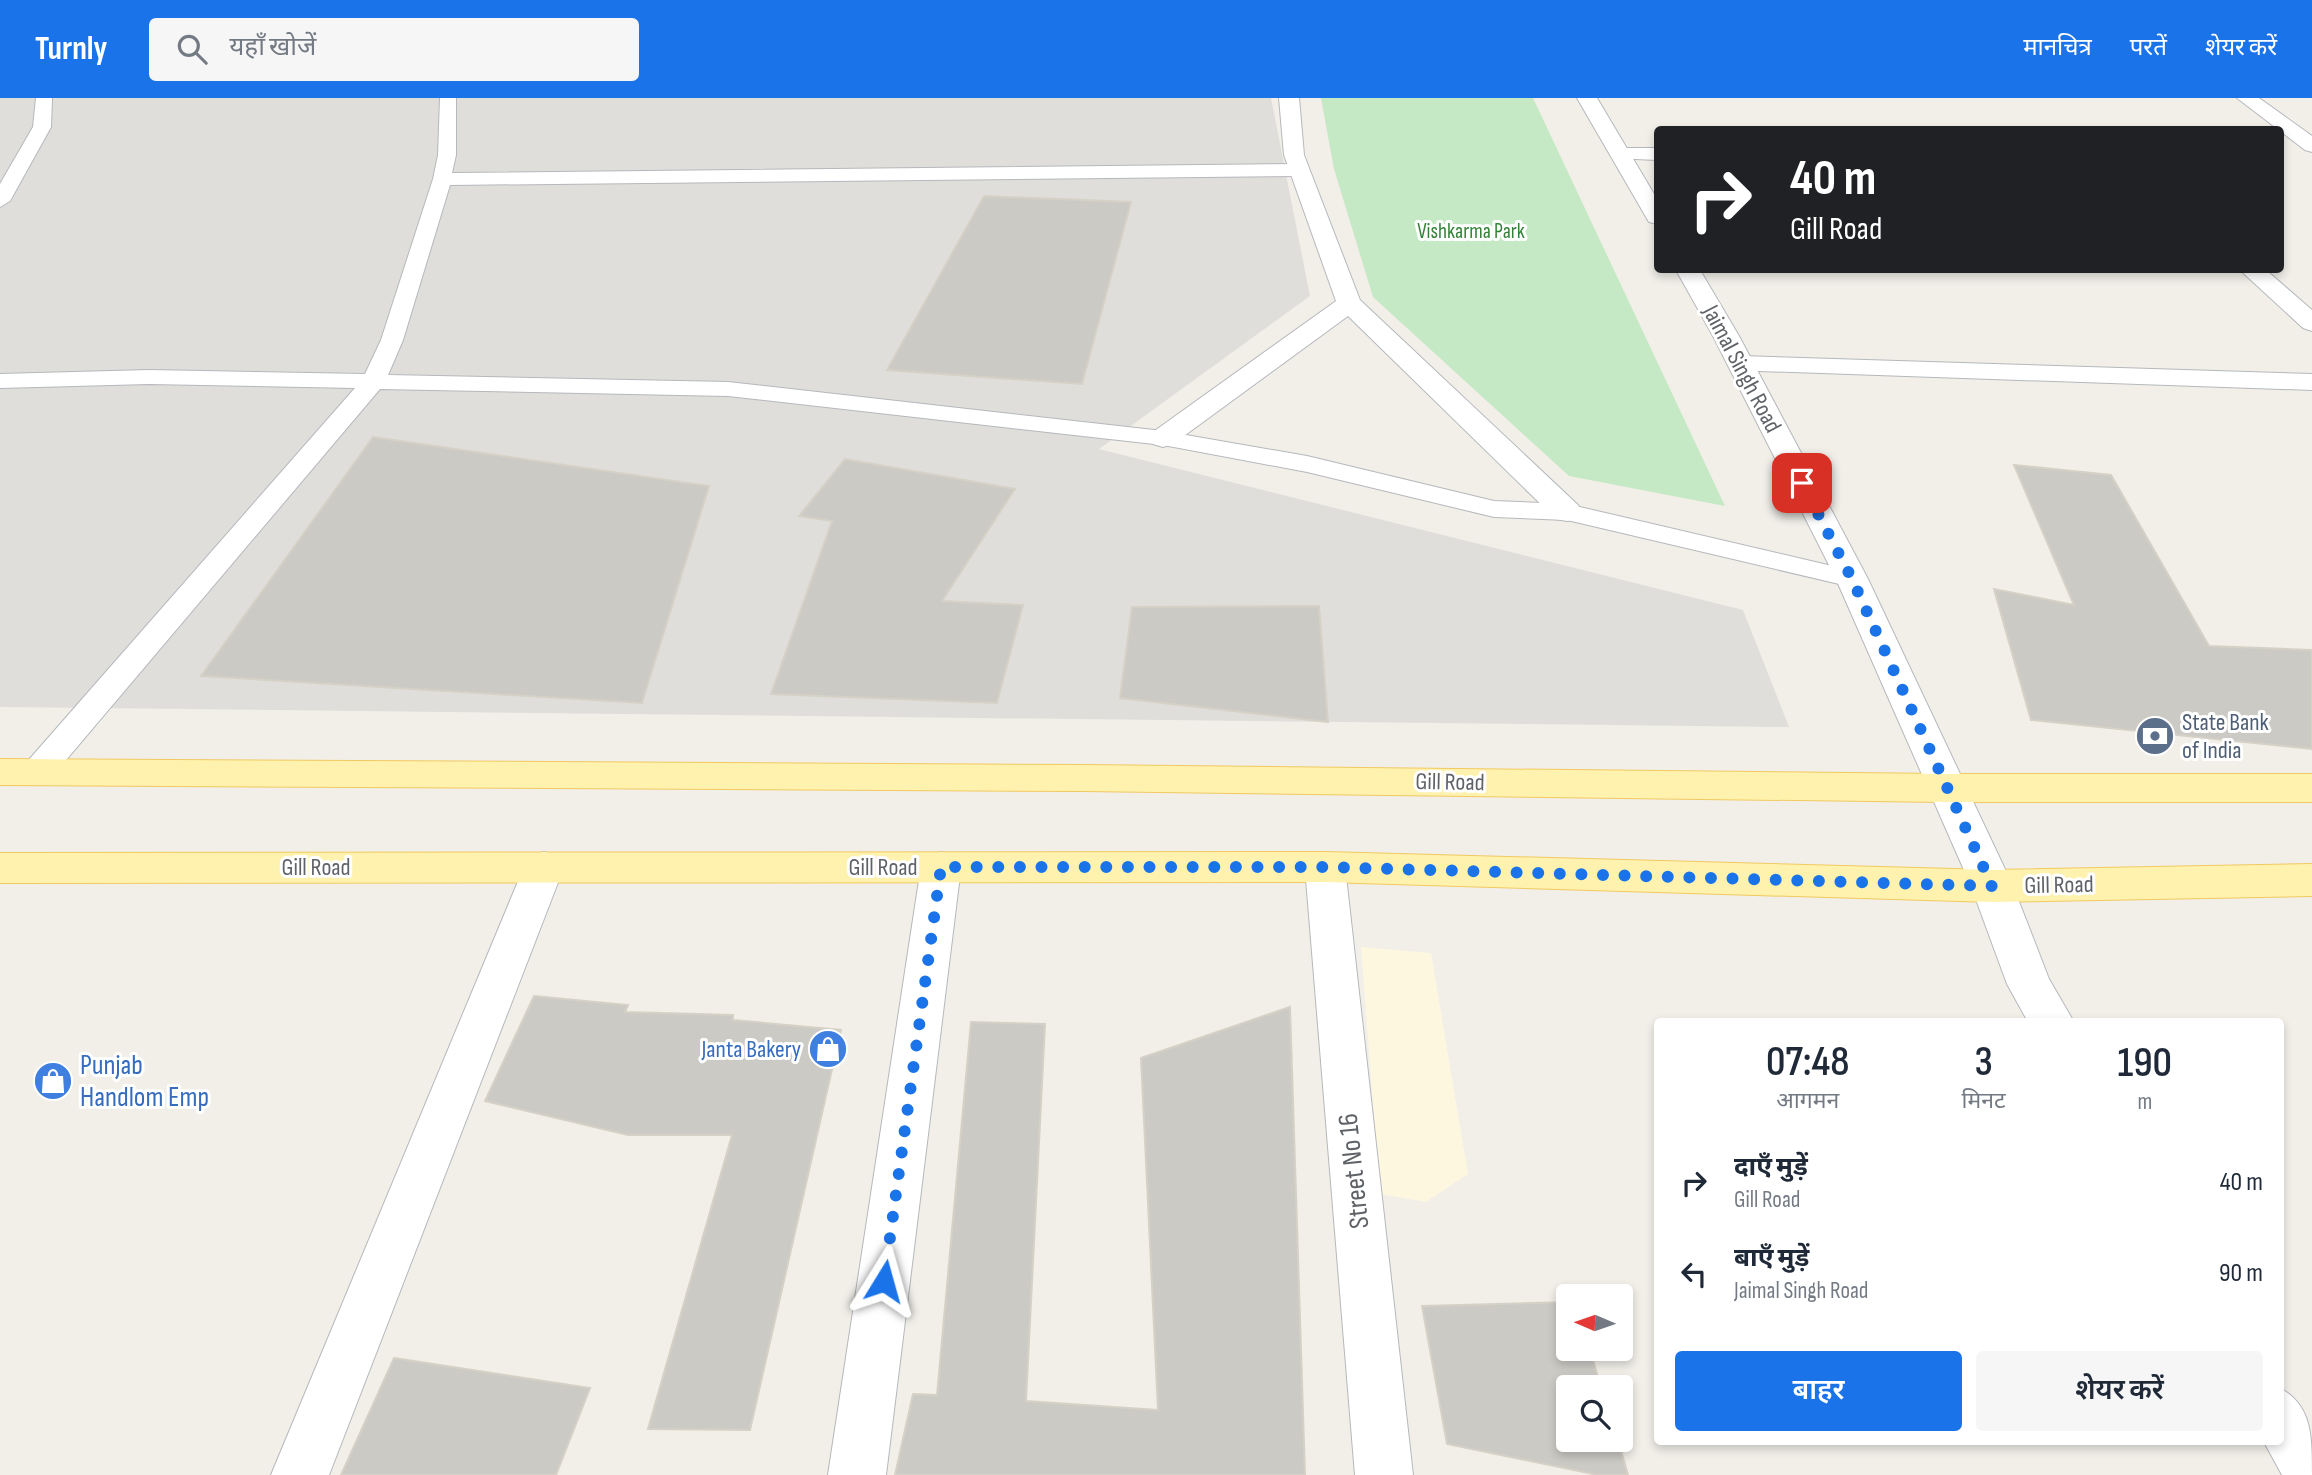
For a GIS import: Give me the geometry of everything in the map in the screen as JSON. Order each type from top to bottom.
[{"type":"main road","name":"Gill Road","points":[[0,772],[1945,788],[2312,788]]},
{"type":"main road","name":"Gill Road","points":[[0,868],[1325,867],[1992,886],[2312,880]]},
{"type":"street","points":[[1289,98],[1294,155],[1349,303],[1567,512]]},
{"type":"street","points":[[1587,98],[1654,212]]},
{"type":"street","points":[[2247,98],[2312,146]]},
{"type":"street","points":[[1620,154],[1654,154]]},
{"type":"street","name":"Jaimal Singh Road","points":[[1690,273],[1741,364],[1852,579],[1945,788],[1992,886],[2029,984],[2049,1018]]},
{"type":"street","points":[[2255,273],[2312,323]]},
{"type":"street","points":[[1163,438],[1349,303]]},
{"type":"street","points":[[1741,364],[2312,382]]},
{"type":"street","points":[[300,1475],[544,867]]},
{"type":"street","points":[[858,1475],[941,867]]},
{"type":"street","name":"Street No 16","points":[[1325,867],[1384,1475]]},
{"type":"street","points":[[2284,1423],[2312,1471]]},
{"type":"lane","points":[[0,201],[42,127],[44,98]]},
{"type":"lane","points":[[38,771],[373,382],[393,340],[442,179],[447,155],[448,98]]},
{"type":"lane","points":[[442,179],[1300,170]]},
{"type":"lane","points":[[0,381],[149,377],[728,389],[1163,438],[1307,464],[1494,509],[1567,512],[1852,579]]},
{"type":"shaded area","points":[[0,98],[1271,98],[1310,296],[1099,449],[1743,610],[1789,727],[0,707]]},
{"type":"shaded area","points":[[1361,947],[1431,953],[1468,1174],[1426,1202],[1380,1194]]},
{"type":"green space","name":"Vishkarma Park","points":[[1321,98],[1533,98],[1725,506],[1569,476],[1373,297],[1334,169]]},
{"type":"building","points":[[984,196],[1131,202],[1082,384],[887,370]]},
{"type":"building","points":[[373,437],[709,486],[642,703],[201,676]]},
{"type":"building","points":[[845,459],[1015,489],[942,601],[1023,605],[997,703],[771,694],[832,521],[799,516]]},
{"type":"building","points":[[2014,465],[2111,475],[2209,646],[2312,650],[2312,749],[2031,720],[1994,589],[2074,605]]},
{"type":"building","points":[[1319,606],[1328,722],[1120,698],[1132,607]]},
{"type":"building","points":[[534,996],[628,1005],[625,1012],[733,1015],[733,1020],[841,1030],[750,1430],[648,1429],[732,1135],[628,1135],[485,1101]]},
{"type":"building","points":[[1290,1007],[1305,1475],[895,1475],[913,1394],[937,1395],[971,1022],[1045,1024],[1026,1401],[1158,1410],[1141,1058]]},
{"type":"building","points":[[1556,1302],[1556,1362],[1594,1362],[1597,1375],[1556,1375],[1556,1452],[1621,1452],[1628,1475],[1598,1475],[1447,1444],[1422,1306]]},
{"type":"building","points":[[394,1358],[590,1388],[556,1475],[341,1475]]},
{"type":"place","name":"State Bank of India","points":[[2155,736]]},
{"type":"place","name":"Janta Bakery","points":[[828,1049]]},
{"type":"place","name":"Punjab Handlom Emp","points":[[53,1081]]},
{"type":"route","points":[[884,1281],[941,867],[1325,867],[1992,886],[1945,788],[1852,579],[1802,483]]}]
